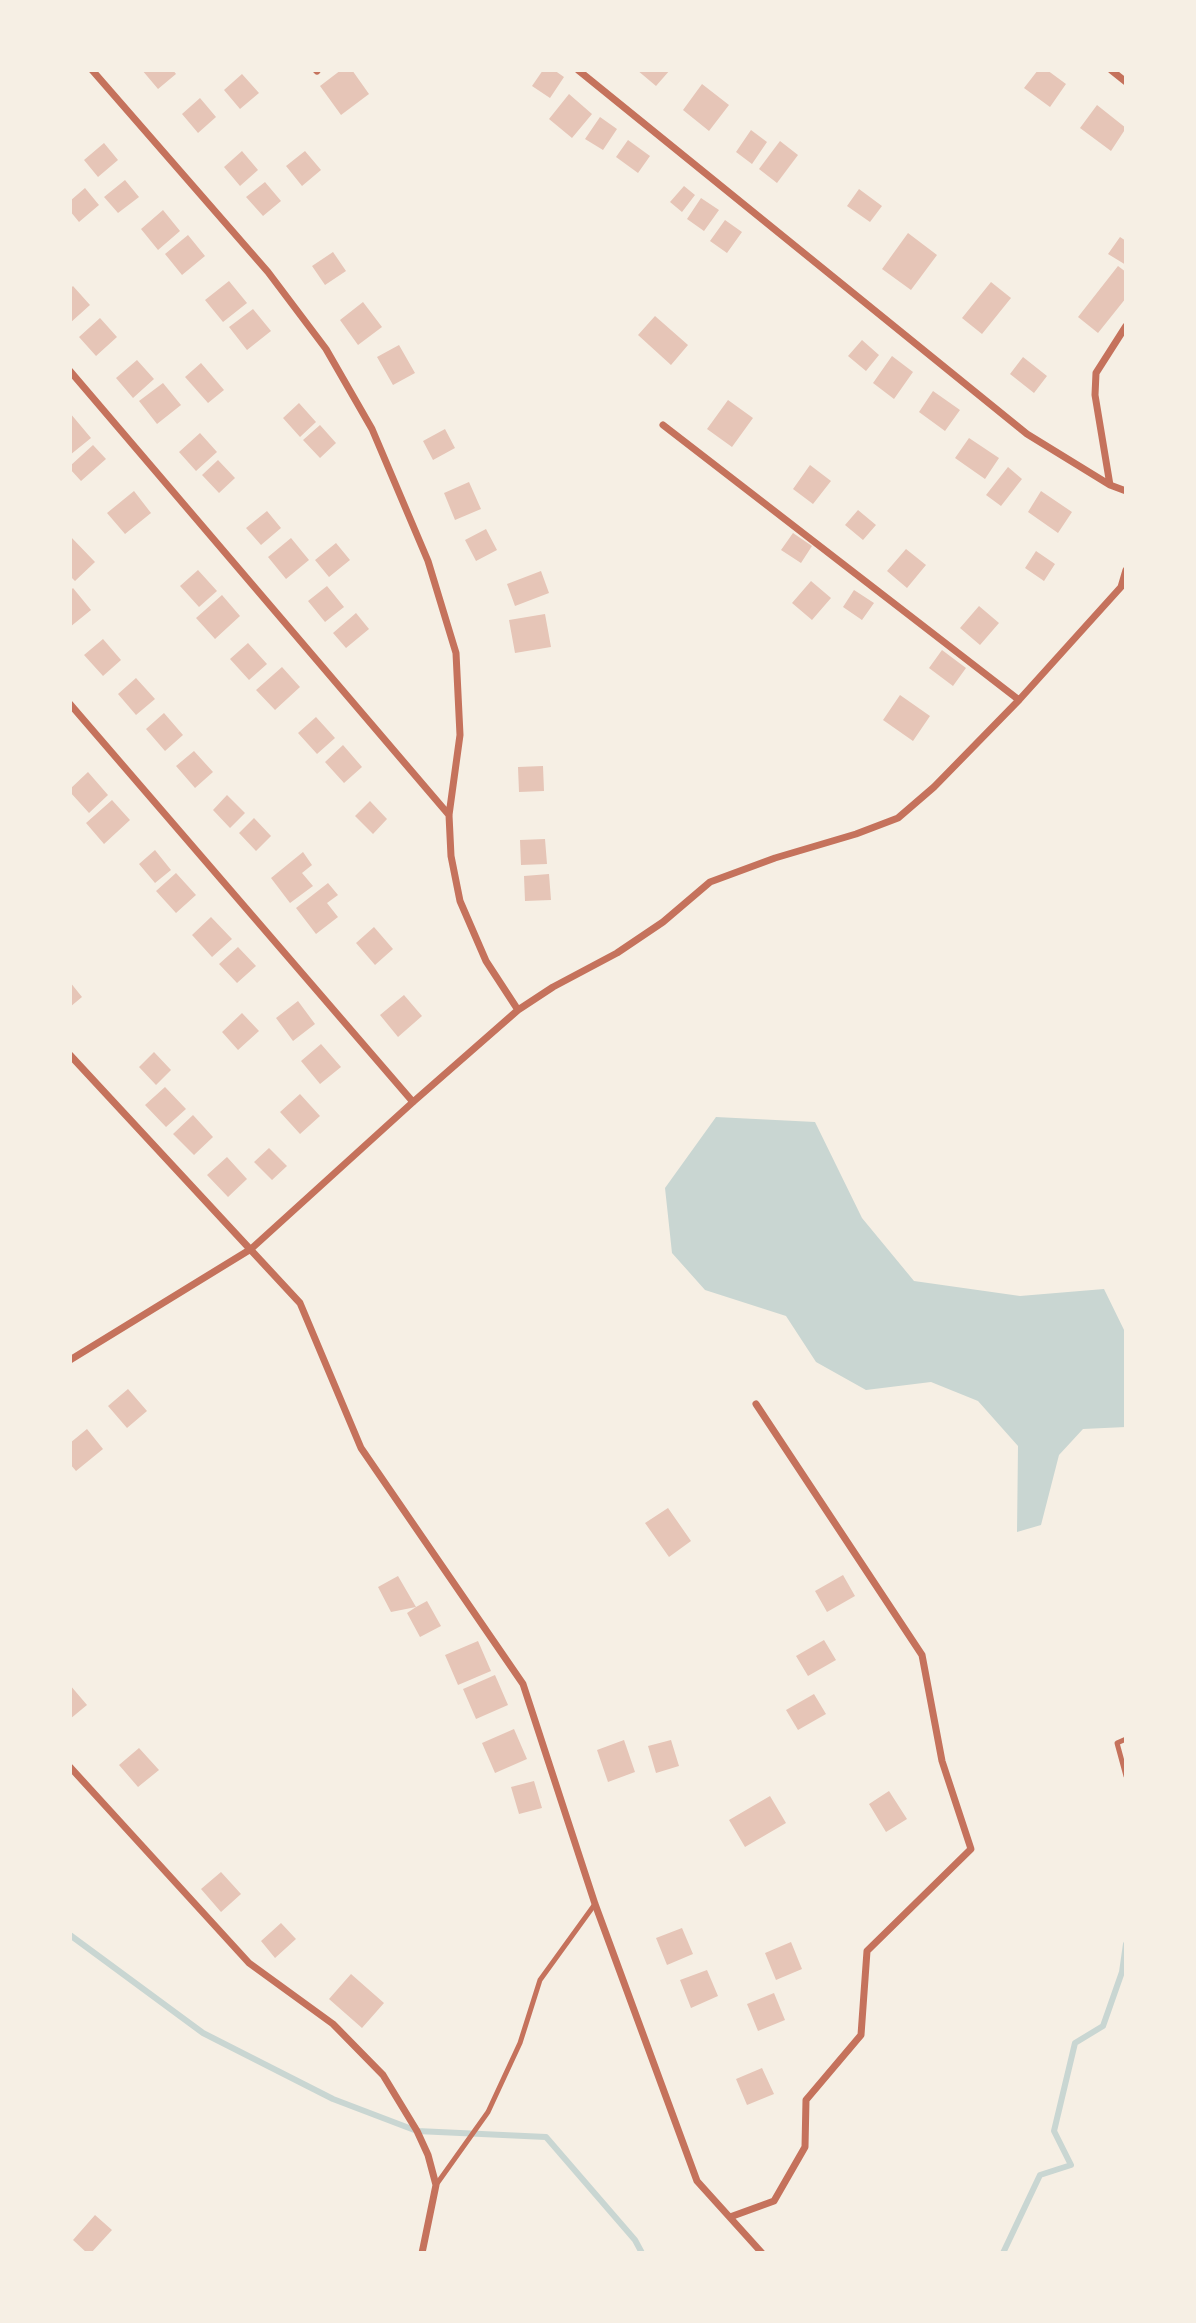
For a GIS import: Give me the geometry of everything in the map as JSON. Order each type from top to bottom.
[{"type":"street","points":[[92,70],[268,272],[326,349],[372,429],[428,561],[456,653],[460,735],[449,815],[451,856],[460,901],[486,961],[518,1010]]},
{"type":"street","points":[[578,70],[1027,434],[1110,485],[1126,491]]},
{"type":"street","points":[[1111,70],[1126,82]]},
{"type":"street","points":[[1110,485],[1095,394],[1096,373],[1126,326]]},
{"type":"street","points":[[70,371],[449,815]]},
{"type":"street","points":[[663,425],[1018,700]]},
{"type":"street","points":[[70,1360],[251,1249],[518,1010],[553,987],[617,953],[663,922],[710,882],[898,818],[934,787],[1018,700],[1121,587],[1126,570]]},
{"type":"street","points":[[70,704],[413,1102]]},
{"type":"street","points":[[70,1055],[300,1303],[360,1448],[523,1684],[595,1904],[697,2181],[762,2253]]},
{"type":"street","points":[[730,2217],[774,2200],[805,2147],[806,2100],[861,2035],[867,1951],[971,1849],[942,1761],[922,1655],[756,1404]]},
{"type":"street","points":[[70,1767],[249,1963],[333,2024],[383,2074],[417,2131],[428,2155],[436,2185],[422,2253]]},
{"type":"lane","points":[[1126,1739],[1117,1743],[1126,1776]]},
{"type":"lane","points":[[436,2185],[488,2112],[520,2043],[540,1980],[595,1904]]},
{"type":"shaded area","points":[[716,1117],[815,1122],[862,1218],[914,1281],[1020,1296],[1104,1289],[1126,1334],[1126,1427],[1083,1429],[1059,1455],[1041,1525],[1017,1532],[1018,1446],[978,1401],[931,1382],[866,1390],[816,1362],[786,1316],[705,1290],[672,1253],[665,1188]]},
{"type":"building","points":[[142,70],[173,70],[176,74],[158,89]]},
{"type":"building","points":[[341,70],[352,70],[369,94],[341,115],[320,86]]},
{"type":"building","points":[[543,70],[554,70],[564,77],[550,98],[532,86]]},
{"type":"building","points":[[637,70],[670,70],[656,86]]},
{"type":"building","points":[[1038,70],[1047,70],[1066,84],[1050,107],[1024,88]]},
{"type":"building","points":[[242,74],[259,93],[240,109],[224,90]]},
{"type":"building","points":[[702,84],[729,105],[709,131],[683,110]]},
{"type":"building","points":[[569,94],[592,114],[572,138],[549,119]]},
{"type":"building","points":[[200,98],[216,117],[198,133],[182,114]]},
{"type":"building","points":[[1097,105],[1126,128],[1111,151],[1080,128]]},
{"type":"building","points":[[600,117],[617,129],[603,150],[585,139]]},
{"type":"building","points":[[751,130],[767,142],[752,164],[736,152]]},
{"type":"building","points":[[628,140],[650,156],[638,173],[616,157]]},
{"type":"building","points":[[780,141],[798,155],[777,183],[759,169]]},
{"type":"building","points":[[104,143],[118,160],[98,177],[84,160]]},
{"type":"building","points":[[242,151],[258,170],[240,186],[224,167]]},
{"type":"building","points":[[305,151],[321,170],[302,186],[286,166]]},
{"type":"building","points":[[125,180],[139,197],[118,213],[104,197]]},
{"type":"building","points":[[265,182],[281,201],[263,216],[246,197]]},
{"type":"building","points":[[684,186],[695,195],[682,212],[670,202]]},
{"type":"building","points":[[85,188],[99,205],[79,222],[70,211],[70,201]]},
{"type":"building","points":[[859,189],[882,206],[870,222],[847,206]]},
{"type":"building","points":[[701,198],[719,210],[704,231],[687,219]]},
{"type":"building","points":[[163,210],[180,231],[158,250],[141,229]]},
{"type":"building","points":[[725,220],[742,232],[727,253],[710,241]]},
{"type":"building","points":[[908,233],[937,255],[911,290],[882,269]]},
{"type":"building","points":[[188,235],[205,256],[182,275],[165,254]]},
{"type":"building","points":[[1120,237],[1126,241],[1126,265],[1108,254]]},
{"type":"building","points":[[333,252],[346,271],[325,285],[312,266]]},
{"type":"building","points":[[1118,266],[1126,272],[1126,298],[1098,333],[1078,317]]},
{"type":"building","points":[[229,281],[247,303],[223,322],[205,300]]},
{"type":"building","points":[[991,282],[1011,298],[982,334],[962,318]]},
{"type":"building","points":[[73,286],[90,305],[70,323],[70,289]]},
{"type":"building","points":[[363,302],[382,327],[358,345],[340,320]]},
{"type":"building","points":[[253,309],[271,331],[247,350],[229,327]]},
{"type":"building","points":[[655,316],[688,345],[671,365],[638,335]]},
{"type":"building","points":[[100,318],[117,337],[96,356],[79,337]]},
{"type":"building","points":[[862,340],[879,355],[866,371],[848,356]]},
{"type":"building","points":[[399,345],[415,373],[393,385],[377,357]]},
{"type":"building","points":[[892,356],[913,372],[894,399],[873,383]]},
{"type":"building","points":[[1023,357],[1047,376],[1034,393],[1010,374]]},
{"type":"building","points":[[137,360],[154,379],[133,398],[116,378]]},
{"type":"building","points":[[201,363],[224,390],[208,403],[185,377]]},
{"type":"building","points":[[163,383],[181,405],[157,424],[139,401]]},
{"type":"building","points":[[933,391],[960,410],[945,431],[919,412]]},
{"type":"building","points":[[728,400],[753,418],[732,447],[707,429]]},
{"type":"building","points":[[299,403],[316,422],[300,437],[283,418]]},
{"type":"building","points":[[70,413],[91,438],[70,455]]},
{"type":"building","points":[[320,425],[336,443],[320,458],[303,440]]},
{"type":"building","points":[[445,429],[455,448],[433,460],[423,441]]},
{"type":"building","points":[[200,433],[217,452],[196,471],[179,452]]},
{"type":"building","points":[[969,438],[999,458],[985,479],[955,458]]},
{"type":"building","points":[[93,445],[106,459],[81,481],[70,466]]},
{"type":"building","points":[[218,460],[235,478],[219,493],[202,475]]},
{"type":"building","points":[[810,465],[831,481],[813,504],[793,489]]},
{"type":"building","points":[[1008,467],[1022,479],[1001,506],[986,495]]},
{"type":"building","points":[[469,482],[481,509],[455,520],[444,493]]},
{"type":"building","points":[[134,491],[151,513],[125,534],[107,513]]},
{"type":"building","points":[[1041,491],[1072,512],[1058,533],[1028,512]]},
{"type":"building","points":[[858,510],[876,525],[863,540],[845,525]]},
{"type":"building","points":[[267,511],[281,528],[261,545],[246,528]]},
{"type":"building","points":[[486,529],[497,550],[476,561],[465,540]]},
{"type":"building","points":[[793,533],[812,546],[801,563],[781,550]]},
{"type":"building","points":[[70,536],[95,562],[75,581],[70,576]]},
{"type":"building","points":[[291,538],[309,560],[286,579],[268,557]]},
{"type":"building","points":[[336,543],[350,560],[329,577],[315,560]]},
{"type":"building","points":[[906,549],[926,565],[907,588],[887,571]]},
{"type":"building","points":[[1036,551],[1055,564],[1044,581],[1025,568]]},
{"type":"building","points":[[198,570],[217,591],[199,607],[180,586]]},
{"type":"building","points":[[541,571],[549,593],[515,606],[507,584]]},
{"type":"building","points":[[811,581],[831,598],[812,620],[792,603]]},
{"type":"building","points":[[327,586],[344,607],[325,622],[308,601]]},
{"type":"building","points":[[73,588],[91,610],[70,627],[70,591]]},
{"type":"building","points":[[854,590],[874,603],[862,620],[843,607]]},
{"type":"building","points":[[222,595],[240,616],[215,639],[196,618]]},
{"type":"building","points":[[979,606],[999,623],[980,645],[960,628]]},
{"type":"building","points":[[356,613],[369,629],[346,648],[333,633]]},
{"type":"building","points":[[545,614],[551,647],[515,653],[509,620]]},
{"type":"building","points":[[103,639],[121,660],[103,676],[84,655]]},
{"type":"building","points":[[248,643],[267,664],[249,680],[230,659]]},
{"type":"building","points":[[942,650],[966,668],[953,686],[929,668]]},
{"type":"building","points":[[282,667],[300,687],[275,710],[256,690]]},
{"type":"building","points":[[136,678],[155,699],[136,715],[118,694]]},
{"type":"building","points":[[900,695],[930,716],[913,741],[883,720]]},
{"type":"building","points":[[164,713],[183,735],[165,751],[146,729]]},
{"type":"building","points":[[316,717],[335,738],[317,754],[298,733]]},
{"type":"building","points":[[343,745],[362,767],[344,783],[325,762]]},
{"type":"building","points":[[194,751],[213,772],[195,788],[176,766]]},
{"type":"building","points":[[543,766],[544,791],[519,792],[518,767]]},
{"type":"building","points":[[88,772],[108,795],[89,813],[70,792]]},
{"type":"building","points":[[227,795],[245,813],[230,828],[213,810]]},
{"type":"building","points":[[112,800],[130,820],[104,844],[86,823]]},
{"type":"building","points":[[370,801],[387,819],[373,834],[355,816]]},
{"type":"building","points":[[254,818],[271,836],[256,851],[239,833]]},
{"type":"building","points":[[545,839],[547,864],[521,865],[520,840]]},
{"type":"building","points":[[155,850],[171,870],[155,883],[139,864]]},
{"type":"building","points":[[303,852],[312,865],[302,873],[313,886],[290,903],[271,878]]},
{"type":"building","points":[[176,873],[196,895],[176,913],[156,891]]},
{"type":"building","points":[[549,874],[551,900],[525,901],[524,876]]},
{"type":"building","points":[[328,883],[338,895],[327,903],[338,917],[316,934],[296,908]]},
{"type":"building","points":[[211,917],[232,939],[212,957],[192,935]]},
{"type":"building","points":[[374,927],[393,949],[375,965],[356,943]]},
{"type":"building","points":[[238,947],[256,966],[237,983],[219,964]]},
{"type":"building","points":[[70,982],[82,997],[70,1007]]},
{"type":"building","points":[[404,995],[422,1016],[398,1037],[380,1015]]},
{"type":"building","points":[[298,1001],[315,1024],[293,1041],[276,1018]]},
{"type":"building","points":[[242,1013],[259,1031],[238,1050],[222,1032]]},
{"type":"building","points":[[321,1044],[341,1067],[320,1084],[301,1061]]},
{"type":"building","points":[[154,1052],[171,1070],[156,1085],[139,1067]]},
{"type":"building","points":[[165,1087],[186,1109],[166,1127],[145,1105]]},
{"type":"building","points":[[300,1094],[320,1116],[300,1134],[280,1112]]},
{"type":"building","points":[[193,1115],[213,1137],[194,1155],[173,1134]]},
{"type":"building","points":[[269,1148],[287,1166],[272,1180],[254,1162]]},
{"type":"building","points":[[227,1157],[247,1179],[228,1197],[207,1175]]},
{"type":"building","points":[[128,1389],[147,1411],[127,1428],[108,1406]]},
{"type":"building","points":[[87,1429],[103,1449],[76,1471],[70,1464],[70,1443]]},
{"type":"building","points":[[668,1508],[691,1541],[669,1557],[645,1523]]},
{"type":"building","points":[[843,1575],[855,1596],[827,1612],[815,1591]]},
{"type":"building","points":[[398,1576],[416,1607],[391,1612],[378,1587]]},
{"type":"building","points":[[427,1601],[441,1626],[420,1637],[407,1613]]},
{"type":"building","points":[[824,1640],[836,1660],[808,1676],[796,1656]]},
{"type":"building","points":[[478,1641],[491,1671],[458,1685],[445,1655]]},
{"type":"building","points":[[495,1675],[508,1705],[476,1719],[463,1689]]},
{"type":"building","points":[[70,1685],[87,1705],[70,1719]]},
{"type":"building","points":[[814,1694],[826,1714],[798,1730],[786,1710]]},
{"type":"building","points":[[514,1729],[527,1759],[495,1773],[482,1743]]},
{"type":"building","points":[[624,1740],[635,1772],[608,1782],[597,1750]]},
{"type":"building","points":[[671,1740],[679,1766],[656,1773],[648,1746]]},
{"type":"building","points":[[139,1748],[159,1770],[138,1787],[119,1765]]},
{"type":"building","points":[[534,1781],[542,1808],[519,1814],[511,1787]]},
{"type":"building","points":[[889,1791],[907,1819],[886,1832],[869,1804]]},
{"type":"building","points":[[770,1796],[786,1823],[745,1847],[729,1820]]},
{"type":"building","points":[[221,1872],[241,1894],[221,1912],[201,1889]]},
{"type":"building","points":[[281,1923],[296,1939],[275,1958],[261,1941]]},
{"type":"building","points":[[682,1928],[693,1954],[667,1965],[656,1938]]},
{"type":"building","points":[[791,1942],[802,1969],[776,1980],[765,1953]]},
{"type":"building","points":[[707,1970],[718,1996],[691,2008],[680,1980]]},
{"type":"building","points":[[351,1974],[384,2003],[362,2028],[329,1999]]},
{"type":"building","points":[[774,1993],[785,2020],[758,2031],[747,2004]]},
{"type":"building","points":[[762,2068],[774,2094],[747,2105],[736,2079]]},
{"type":"building","points":[[95,2215],[112,2230],[91,2253],[87,2253],[73,2240]]},
{"type":"waterway","points":[[70,1935],[203,2033],[333,2099],[417,2131],[546,2137],[635,2240],[642,2253]]},
{"type":"waterway","points":[[1003,2253],[1040,2175],[1071,2165],[1054,2131],[1075,2043],[1103,2026],[1122,1972],[1126,1944]]}]
